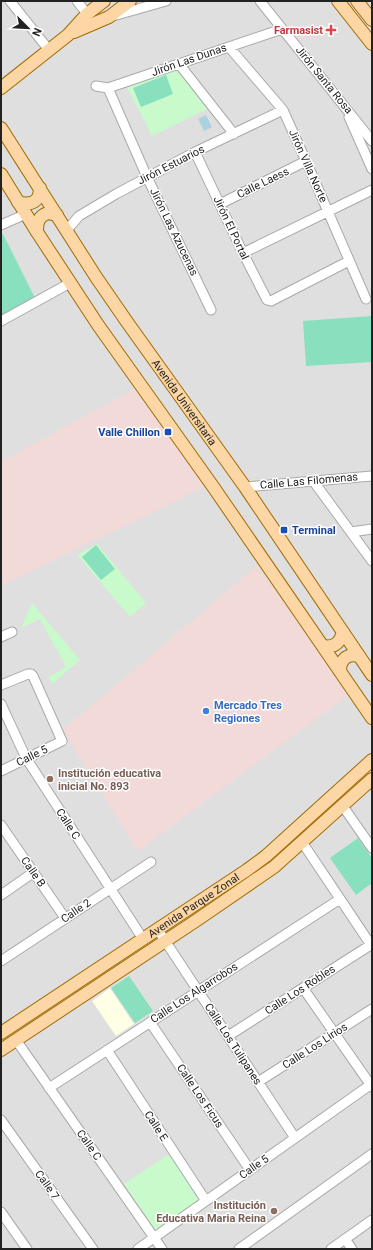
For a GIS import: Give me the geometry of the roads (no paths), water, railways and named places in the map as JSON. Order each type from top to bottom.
[{"type":"main road","points":[[1,88],[68,35],[87,14],[104,1]]},
{"type":"main road","points":[[68,35],[109,17],[130,1]]},
{"type":"main road","points":[[338,1],[372,44]]},
{"type":"main road","points":[[357,1],[372,20]]},
{"type":"main road","name":"Avenida Universitaria","points":[[1,128],[127,322],[245,487],[372,674]]},
{"type":"main road","points":[[1,174],[98,325],[214,488],[372,718]]},
{"type":"main road","points":[[18,202],[29,204],[33,203],[39,197],[40,188]]},
{"type":"main road","points":[[37,232],[37,223],[41,216],[48,213],[57,215]]},
{"type":"main road","points":[[323,646],[328,647],[336,644],[340,641],[343,632]]},
{"type":"main road","points":[[340,671],[340,666],[345,658],[349,655],[359,656]]},
{"type":"main road","name":"Avenida Parque Zonal","points":[[1,1033],[247,870],[266,856],[372,760]]},
{"type":"main road","name":"Avenida Parque Zonal","points":[[1,1050],[270,871],[372,779]]},
{"type":"street","points":[[10,1],[49,50]]},
{"type":"street","points":[[77,1],[87,14]]},
{"type":"street","points":[[109,17],[166,1]]},
{"type":"street","name":"Jirón Santa Rosa","points":[[260,1],[372,141]]},
{"type":"street","name":"Jirón Las Dunas","points":[[96,86],[108,88],[282,29]]},
{"type":"street","name":"Jirón Villa Norte","points":[[229,47],[283,110],[366,299]]},
{"type":"street","points":[[178,64],[234,134]]},
{"type":"street","name":"Jirón Las Azucenas","points":[[108,88],[147,178],[211,310]]},
{"type":"street","points":[[344,105],[372,169]]},
{"type":"street","name":"Jirón Estuarios","points":[[67,230],[79,216],[147,178],[195,152],[283,110]]},
{"type":"street","name":"Jirón El Portal","points":[[195,152],[267,300],[271,301],[349,261]]},
{"type":"street","name":"Calle Laess","points":[[220,204],[306,161]]},
{"type":"street","points":[[243,253],[372,190]]},
{"type":"street","points":[[1,226],[26,214]]},
{"type":"street","points":[[1,321],[70,283]]},
{"type":"street","name":"Calle Las Filomenas","points":[[245,487],[372,476]]},
{"type":"street","points":[[314,482],[372,561]]},
{"type":"street","points":[[351,532],[372,529]]},
{"type":"street","points":[[1,637],[12,632]]},
{"type":"street","name":"Calle 5","points":[[1,685],[28,674],[33,676],[62,741],[1,771]]},
{"type":"street","name":"Calle C","points":[[1,704],[26,758],[143,939]]},
{"type":"street","points":[[342,805],[372,848]]},
{"type":"street","name":"Calle B","points":[[2,829],[34,872],[65,918]]},
{"type":"street","points":[[302,842],[371,945]]},
{"type":"street","name":"Calle 2","points":[[1,961],[151,862]]},
{"type":"street","points":[[1,895],[34,872]]},
{"type":"street","name":"Calle Los Algarrobos","points":[[49,1088],[340,898]]},
{"type":"street","name":"Calle Los Tulipanes","points":[[158,930],[295,1138]]},
{"type":"street","name":"Calle Los Robles","points":[[228,1036],[371,945]]},
{"type":"street","points":[[303,988],[371,1086]]},
{"type":"street","name":"Calle Los Lirios","points":[[258,1082],[372,1009]]},
{"type":"street","name":"Calle Los Ficus","points":[[150,1022],[250,1170]]},
{"type":"street","name":"Calle C","points":[[16,1040],[162,1249]]},
{"type":"street","name":"Calle E","points":[[107,1050],[206,1201]]},
{"type":"street","name":"Calle 5","points":[[138,1249],[371,1086]]},
{"type":"street","name":"Calle 7","points":[[1,1121],[93,1249]]},
{"type":"street","points":[[239,1249],[372,1154]]},
{"type":"street","points":[[1,1212],[27,1249]]},
{"type":"street","points":[[331,1249],[372,1220]]},
{"type":"street","points":[[345,1239],[352,1249]]},
{"type":"water","points":[[206,115],[212,127],[204,131],[198,119]]},
{"type":"place","name":"Farmasist","points":[[331,30]]},
{"type":"place","name":"Valle Chillon","points":[[168,432]]},
{"type":"place","name":"Terminal","points":[[284,530]]},
{"type":"place","name":"Mercado Tres Regiones","points":[[206,711]]},
{"type":"place","name":"Institución educativa inicial No. 893","points":[[50,779]]},
{"type":"place","name":"Institución Educativa Maria Reina","points":[[274,1211]]}]
